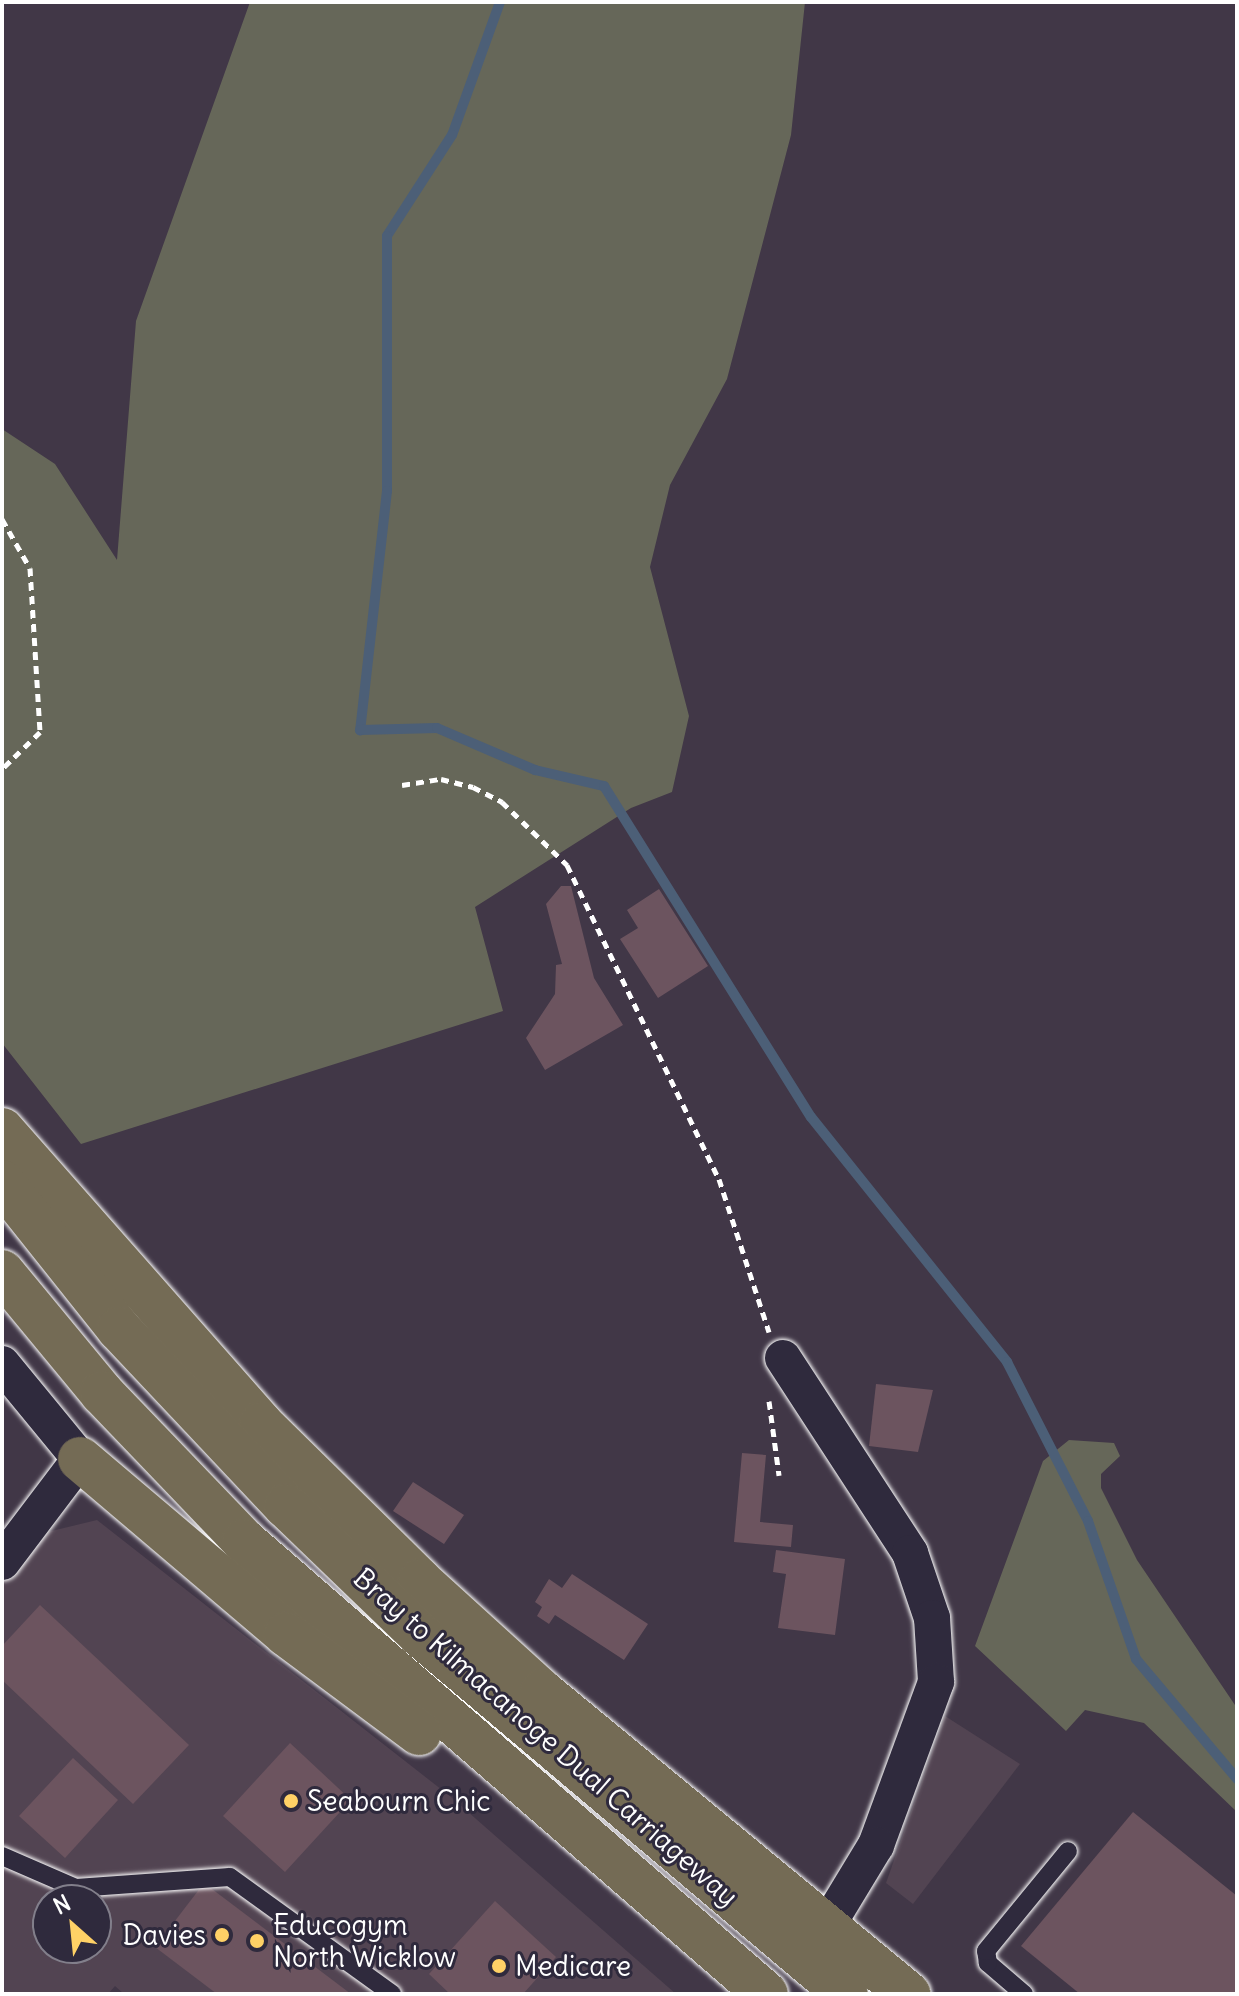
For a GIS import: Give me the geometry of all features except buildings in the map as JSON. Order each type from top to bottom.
[{"type":"highway","points":[[2,1130],[261,1424],[420,1581],[542,1692],[909,1994]]},
{"type":"highway","name":"Bray to Kilmacanoge Dual Carriageway","points":[[2,1182],[119,1329],[286,1506],[420,1635],[846,1994]]},
{"type":"highway","name":"Bray to Kilmacanoge Dual Carriageway","points":[[2,1272],[102,1393],[244,1541],[545,1806],[766,1994]]},
{"type":"highway","points":[[80,1459],[286,1634],[431,1742],[545,1806]]},
{"type":"street","points":[[783,1358],[910,1553],[932,1618],[936,1682],[876,1845],[827,1926]]},
{"type":"street","points":[[2,1364],[80,1459],[2,1562]]},
{"type":"lane","points":[[1024,1994],[988,1963],[986,1951],[1068,1851]]},
{"type":"lane","points":[[2,1856],[76,1888],[230,1877],[392,1994]]},
{"type":"path","points":[[2,519],[30,568],[40,732],[2,769]]},
{"type":"path","points":[[402,785],[441,779],[473,787],[502,802],[567,865],[719,1179],[783,1358],[770,1361],[767,1381],[779,1475]]},
{"type":"shaded area","points":[[97,1520],[451,1797],[676,1994],[124,1994],[115,1986],[108,1994],[2,1994],[2,1572],[35,1535]]},
{"type":"shaded area","points":[[945,1716],[1020,1764],[913,1904],[886,1883]]},
{"type":"green space","points":[[250,2],[805,2],[791,135],[727,379],[670,485],[650,567],[689,716],[672,792],[631,808],[475,907],[503,1011],[81,1144],[2,1043],[2,429],[55,464],[117,560],[136,321]]},
{"type":"green space","points":[[1069,1440],[1114,1443],[1120,1456],[1101,1474],[1101,1488],[1137,1560],[1237,1708],[1237,1812],[1144,1723],[1085,1710],[1066,1731],[975,1646],[1043,1461]]},
{"type":"waterway","points":[[500,2],[452,135],[387,236],[387,491],[360,730],[437,728],[535,770],[604,786],[811,1117],[1007,1362],[1088,1521],[1136,1659],[1237,1779]]},
{"type":"place","name":"Seabourn Chic","points":[[291,1801]]},
{"type":"place","name":"Davies","points":[[222,1935]]},
{"type":"place","name":"Educogym North Wicklow","points":[[257,1941]]},
{"type":"place","name":"Medicare","points":[[499,1966]]}]
